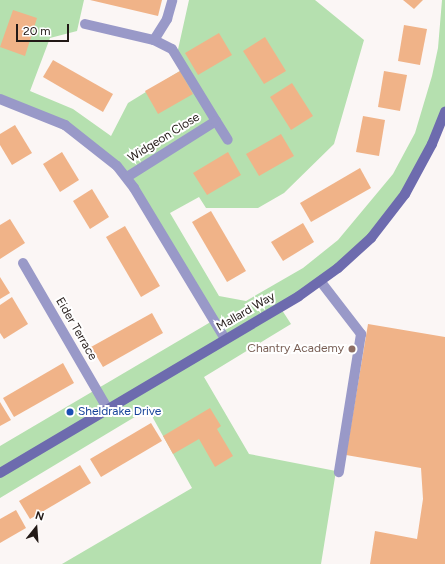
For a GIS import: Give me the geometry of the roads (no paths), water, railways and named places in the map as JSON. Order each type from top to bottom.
[{"type":"street","points":[[154,40],[167,19],[172,1]]},
{"type":"street","points":[[84,24],[154,40],[176,54],[216,121]]},
{"type":"street","points":[[0,99],[65,125],[108,157],[126,177],[225,339]]},
{"type":"street","name":"Mallard Way","points":[[0,473],[321,282],[355,254],[389,217],[421,167],[443,122],[445,111]]},
{"type":"street","name":"Widgeon Close","points":[[126,177],[216,121],[228,140]]},
{"type":"street","name":"Eider Terrace","points":[[23,263],[107,408]]},
{"type":"street","points":[[321,282],[361,334],[340,472]]},
{"type":"place","name":"Chantry Academy","points":[[352,349]]},
{"type":"place","name":"Sheldrake Drive","points":[[70,412]]}]
